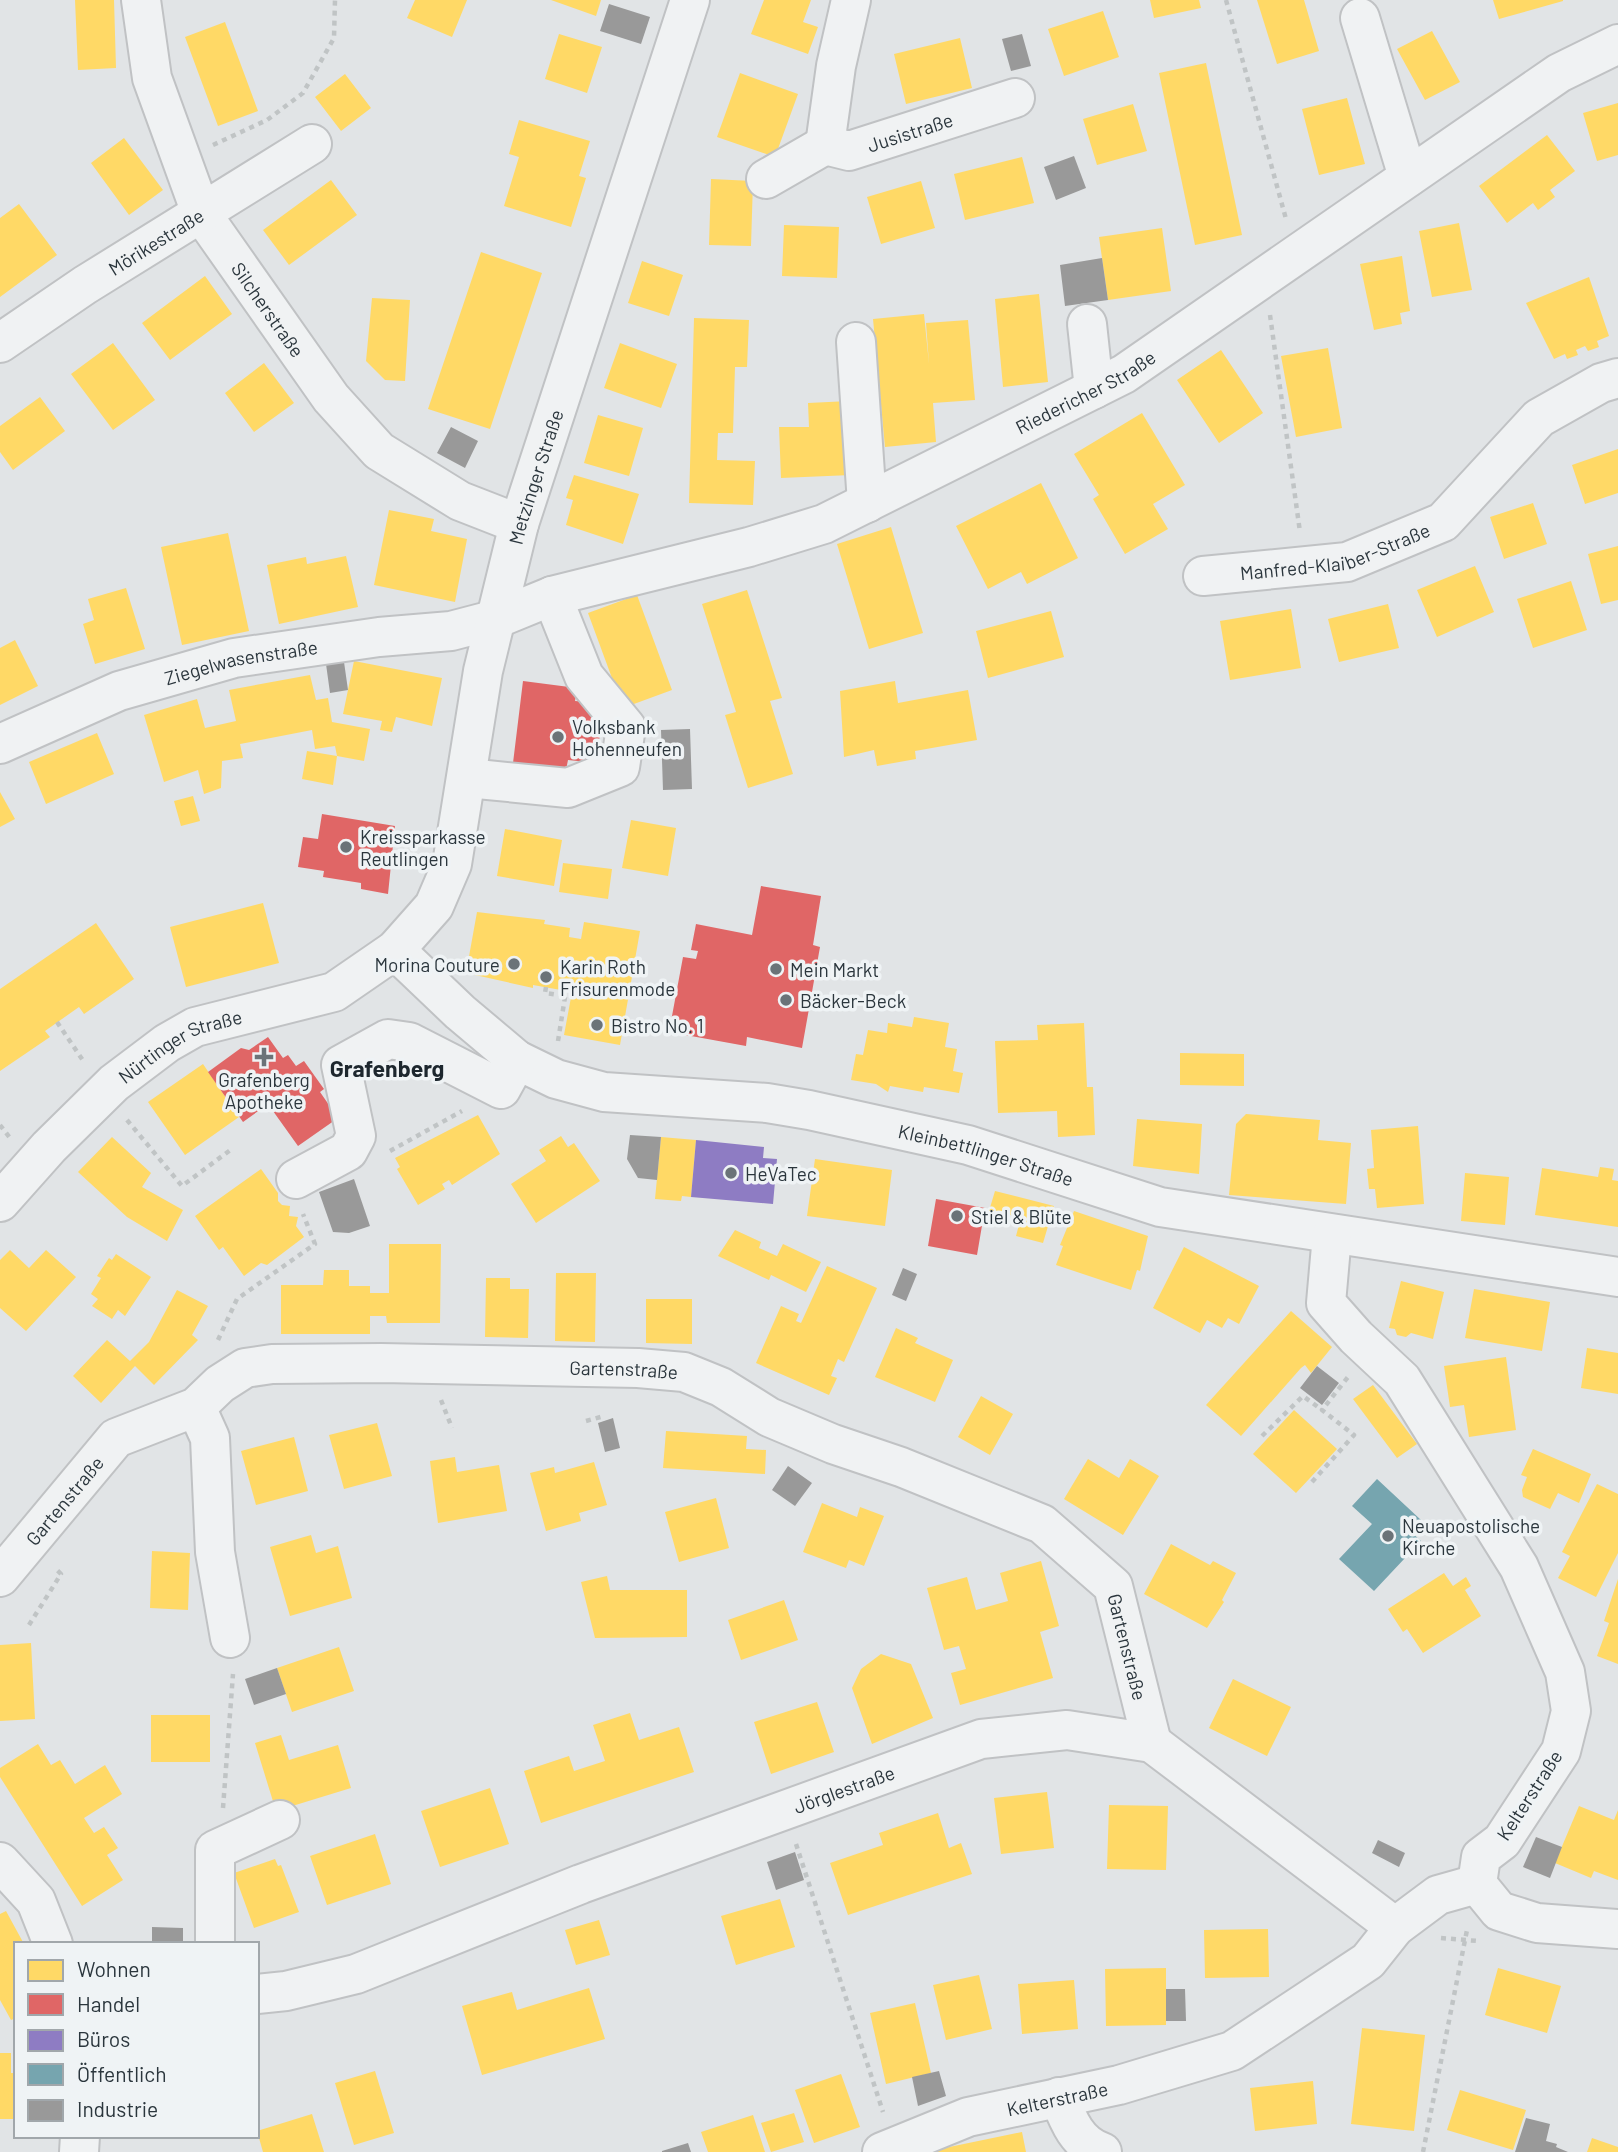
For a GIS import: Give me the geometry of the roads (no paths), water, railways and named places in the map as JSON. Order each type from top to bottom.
[{"type":"street","name":"Silcherstraße","points":[[141,0],[152,78],[197,198],[331,398],[379,451],[460,502],[519,524]]},
{"type":"street","name":"Metzinger Straße","points":[[395,950],[434,906],[452,864],[494,620],[519,524],[690,0]]},
{"type":"street","points":[[766,179],[825,145],[836,66],[851,0]]},
{"type":"street","points":[[1618,16],[1618,38]]},
{"type":"street","points":[[1360,18],[1408,177]]},
{"type":"street","name":"Riedericher Straße","points":[[494,620],[552,596],[748,547],[824,524],[1124,374],[1559,73],[1618,44]]},
{"type":"street","name":"Jusistraße","points":[[825,145],[849,151],[1015,98]]},
{"type":"street","name":"Mörikestraße","points":[[0,343],[85,285],[197,198],[312,144]]},
{"type":"street","points":[[1087,324],[1094,389]]},
{"type":"street","points":[[856,342],[867,503]]},
{"type":"street","name":"Manfred-Klaiber-Straße","points":[[1203,576],[1347,562],[1443,522],[1539,418],[1601,383],[1618,378]]},
{"type":"street","points":[[467,778],[568,788],[620,767],[626,727],[584,676],[552,596]]},
{"type":"street","name":"Ziegelwasenstraße","points":[[0,744],[119,691],[234,658],[379,637],[451,631],[494,620]]},
{"type":"street","name":"Kleinbettlinger Straße","points":[[395,950],[460,1012],[509,1074],[556,1079],[604,1092],[767,1103],[809,1110],[968,1145],[1160,1207],[1618,1277]]},
{"type":"street","name":"Nürtinger Straße","points":[[0,1202],[49,1147],[105,1093],[167,1042],[195,1027],[334,992],[395,950]]},
{"type":"street","points":[[296,1179],[348,1150],[356,1136],[341,1065],[388,1039],[409,1042],[509,1074]]},
{"type":"street","name":"Kelterstraße","points":[[888,2149],[968,2117],[1176,2070],[1232,2051],[1368,1961],[1395,1927],[1438,1895],[1477,1884],[1481,1857],[1502,1841],[1561,1751],[1571,1711],[1565,1672],[1519,1567],[1402,1380],[1326,1303],[1332,1235]]},
{"type":"street","name":"Gartenstraße","points":[[0,1577],[116,1438],[196,1407],[220,1384],[245,1368],[272,1364],[638,1368],[684,1371],[721,1387],[769,1417],[794,1428],[1042,1524],[1113,1586],[1152,1743]]},
{"type":"street","points":[[196,1407],[210,1438],[215,1552],[230,1638]]},
{"type":"street","name":"Jörglestraße","points":[[259,1994],[286,1992],[356,1973],[563,1890],[981,1739],[1067,1730],[1152,1743],[1395,1927]]},
{"type":"street","points":[[215,1942],[215,1850],[280,1820]]},
{"type":"street","points":[[0,1862],[36,1901],[52,1942]]},
{"type":"street","points":[[1477,1884],[1499,1911],[1537,1923],[1618,1928]]},
{"type":"street","points":[[1059,2097],[1071,2127],[1091,2148],[1102,2152]]},
{"type":"place","name":"Volksbank Hohenneufen","points":[[558,737]]},
{"type":"place","name":"Kreissparkasse Reutlingen","points":[[346,847]]},
{"type":"place","name":"Morina Couture","points":[[514,964]]},
{"type":"place","name":"Mein Markt","points":[[776,969]]},
{"type":"place","name":"Karin Roth Frisurenmode","points":[[546,977]]},
{"type":"place","name":"Bäcker-Beck","points":[[786,1000]]},
{"type":"place","name":"Bistro No. 1","points":[[597,1025]]},
{"type":"place","name":"Grafenberg Apotheke","points":[[264,1057]]},
{"type":"place","name":"HeVaTec","points":[[731,1173]]},
{"type":"place","name":"Stiel & Blüte","points":[[957,1216]]},
{"type":"place","name":"Neuapostolische Kirche","points":[[1388,1536]]},
{"type":"district","name":"Grafenberg","points":[[387,1068]]}]
